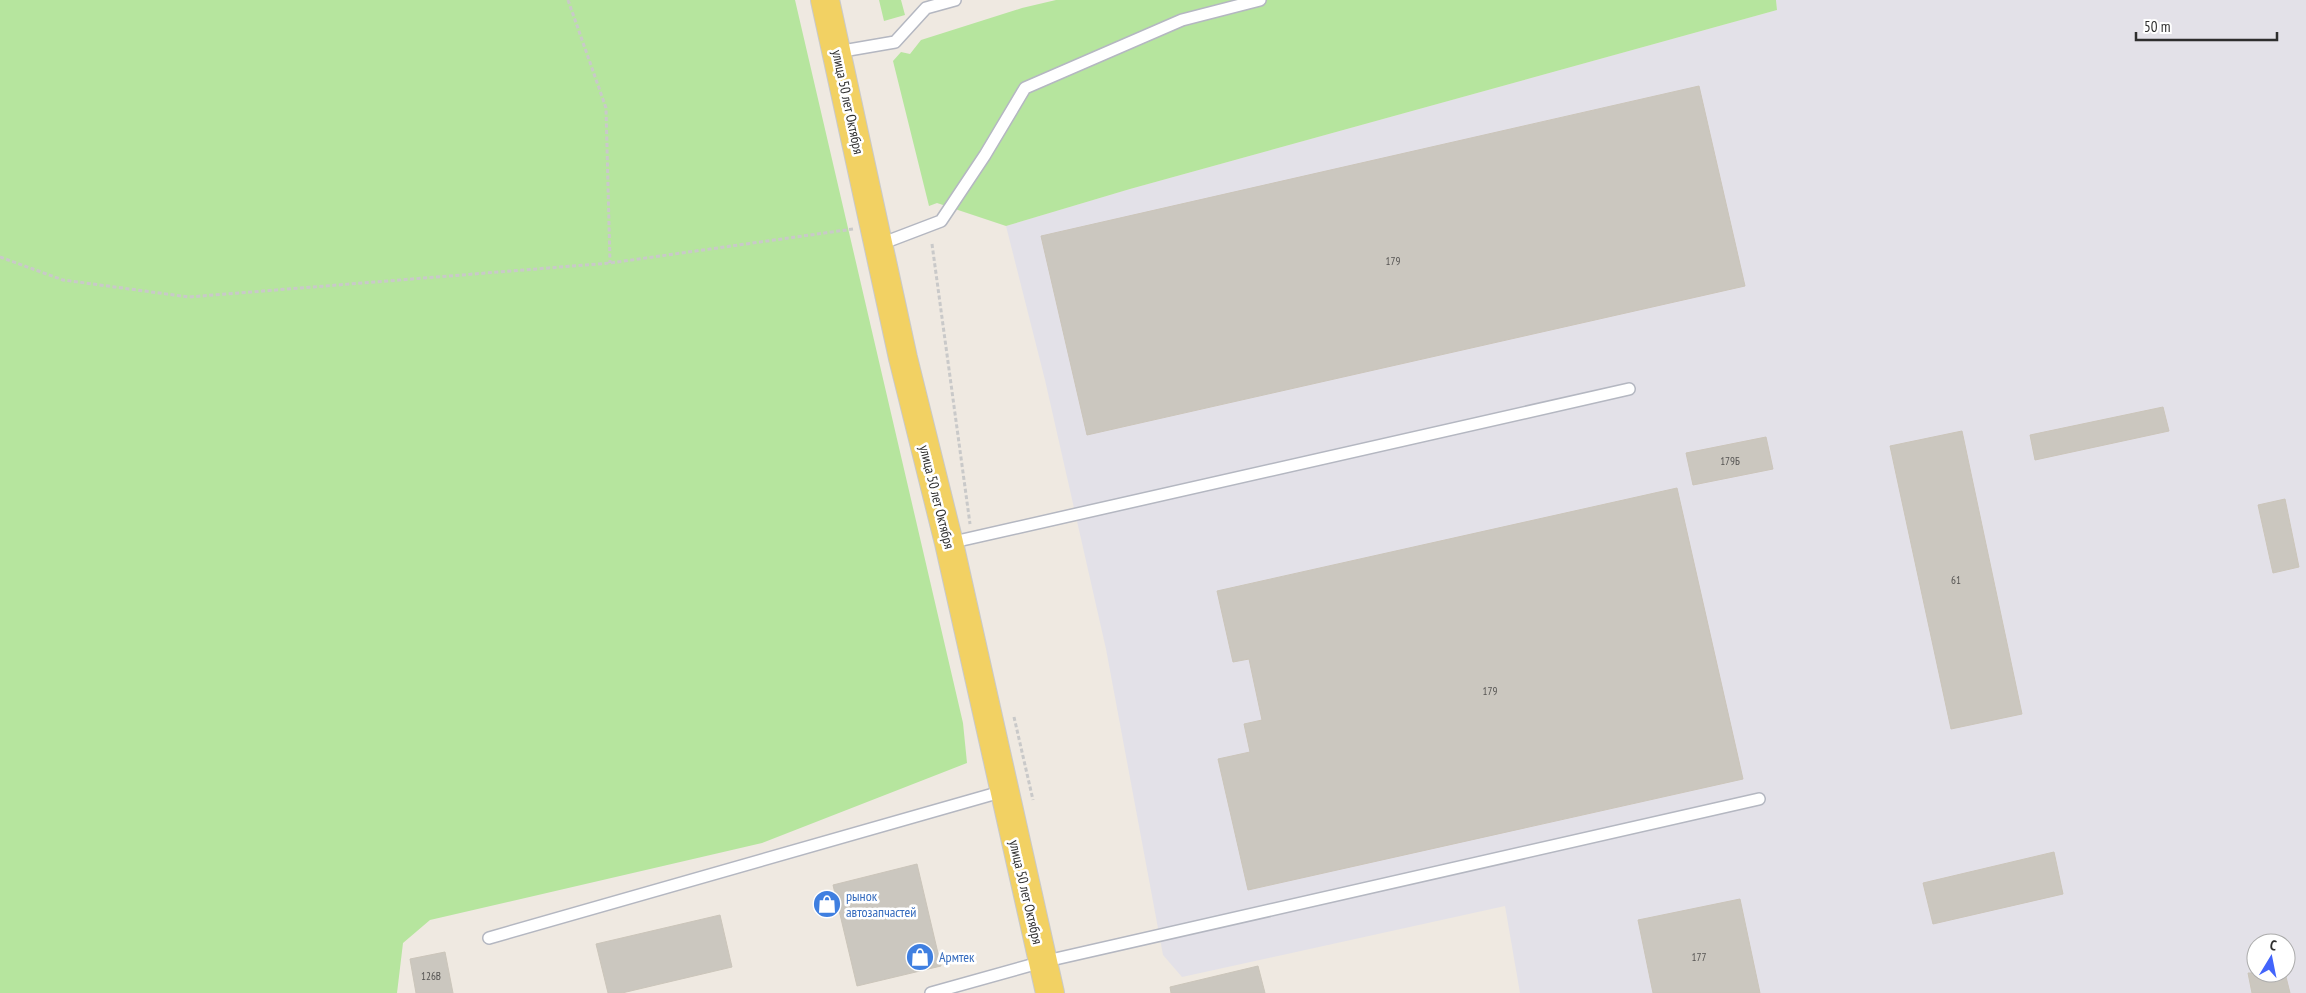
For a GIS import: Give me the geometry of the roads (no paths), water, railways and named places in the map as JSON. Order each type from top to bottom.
[{"type":"main road","name":"улица 50 лет Октября","points":[[825,0],[850,51],[876,236],[949,543],[1050,993]]},
{"type":"lane","points":[[850,51],[887,42],[895,42],[925,4],[955,0]]},
{"type":"lane","points":[[876,236],[940,221],[985,154],[1024,88],[1182,20],[1260,0]]},
{"type":"lane","points":[[949,543],[1629,389]]},
{"type":"lane","points":[[489,938],[1004,791]]},
{"type":"lane","points":[[931,993],[1042,962],[1759,798]]},
{"type":"place","name":"рынок автозапчастей","points":[[827,904]]},
{"type":"place","name":"Армтек","points":[[920,957]]}]
